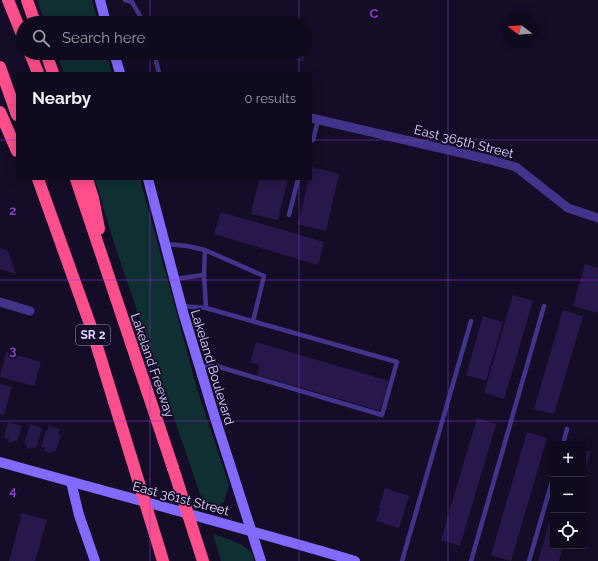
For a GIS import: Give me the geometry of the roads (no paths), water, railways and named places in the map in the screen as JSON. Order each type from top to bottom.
[{"type":"highway","points":[[8,0],[16,20]]},
{"type":"highway","points":[[27,0],[33,16]]},
{"type":"highway","points":[[33,60],[38,72]]},
{"type":"highway","points":[[48,60],[53,72]]},
{"type":"highway","points":[[0,67],[16,112]]},
{"type":"highway","points":[[0,112],[16,149]]},
{"type":"highway","points":[[32,180],[50,216]]},
{"type":"highway","name":"SR 2","points":[[38,180],[91,327],[162,556]]},
{"type":"highway","name":"Lakeland Freeway","points":[[76,180],[203,561]]},
{"type":"highway","points":[[87,180],[93,198],[110,280]]},
{"type":"street","points":[[102,0],[105,16]]},
{"type":"street","points":[[116,60],[120,72]]},
{"type":"street","name":"East 365th Street","points":[[315,119],[516,167],[568,208],[598,218]]},
{"type":"street","name":"Lakeland Boulevard","points":[[148,180],[174,279],[199,366],[261,561]]},
{"type":"street","points":[[0,302],[30,311]]},
{"type":"street","name":"East 361st Street","points":[[0,462],[251,531],[342,559],[354,561]]},
{"type":"street","points":[[71,482],[79,515],[96,561]]},
{"type":"lane","points":[[125,0],[132,2],[140,16]]},
{"type":"lane","points":[[156,60],[159,72]]},
{"type":"lane","points":[[312,140],[315,119]]},
{"type":"lane","points":[[289,215],[298,180]]},
{"type":"lane","points":[[165,244],[187,246],[205,250],[264,276],[253,321]]},
{"type":"lane","points":[[205,250],[204,275],[206,308]]},
{"type":"lane","points":[[174,279],[204,275]]},
{"type":"lane","points":[[182,306],[206,308],[397,362],[382,415],[216,366],[199,366]]},
{"type":"lane","points":[[471,561],[544,306]]},
{"type":"lane","points":[[402,561],[471,321]]},
{"type":"lane","points":[[564,441],[567,429]]},
{"type":"lane","points":[[529,561],[550,488]]}]
